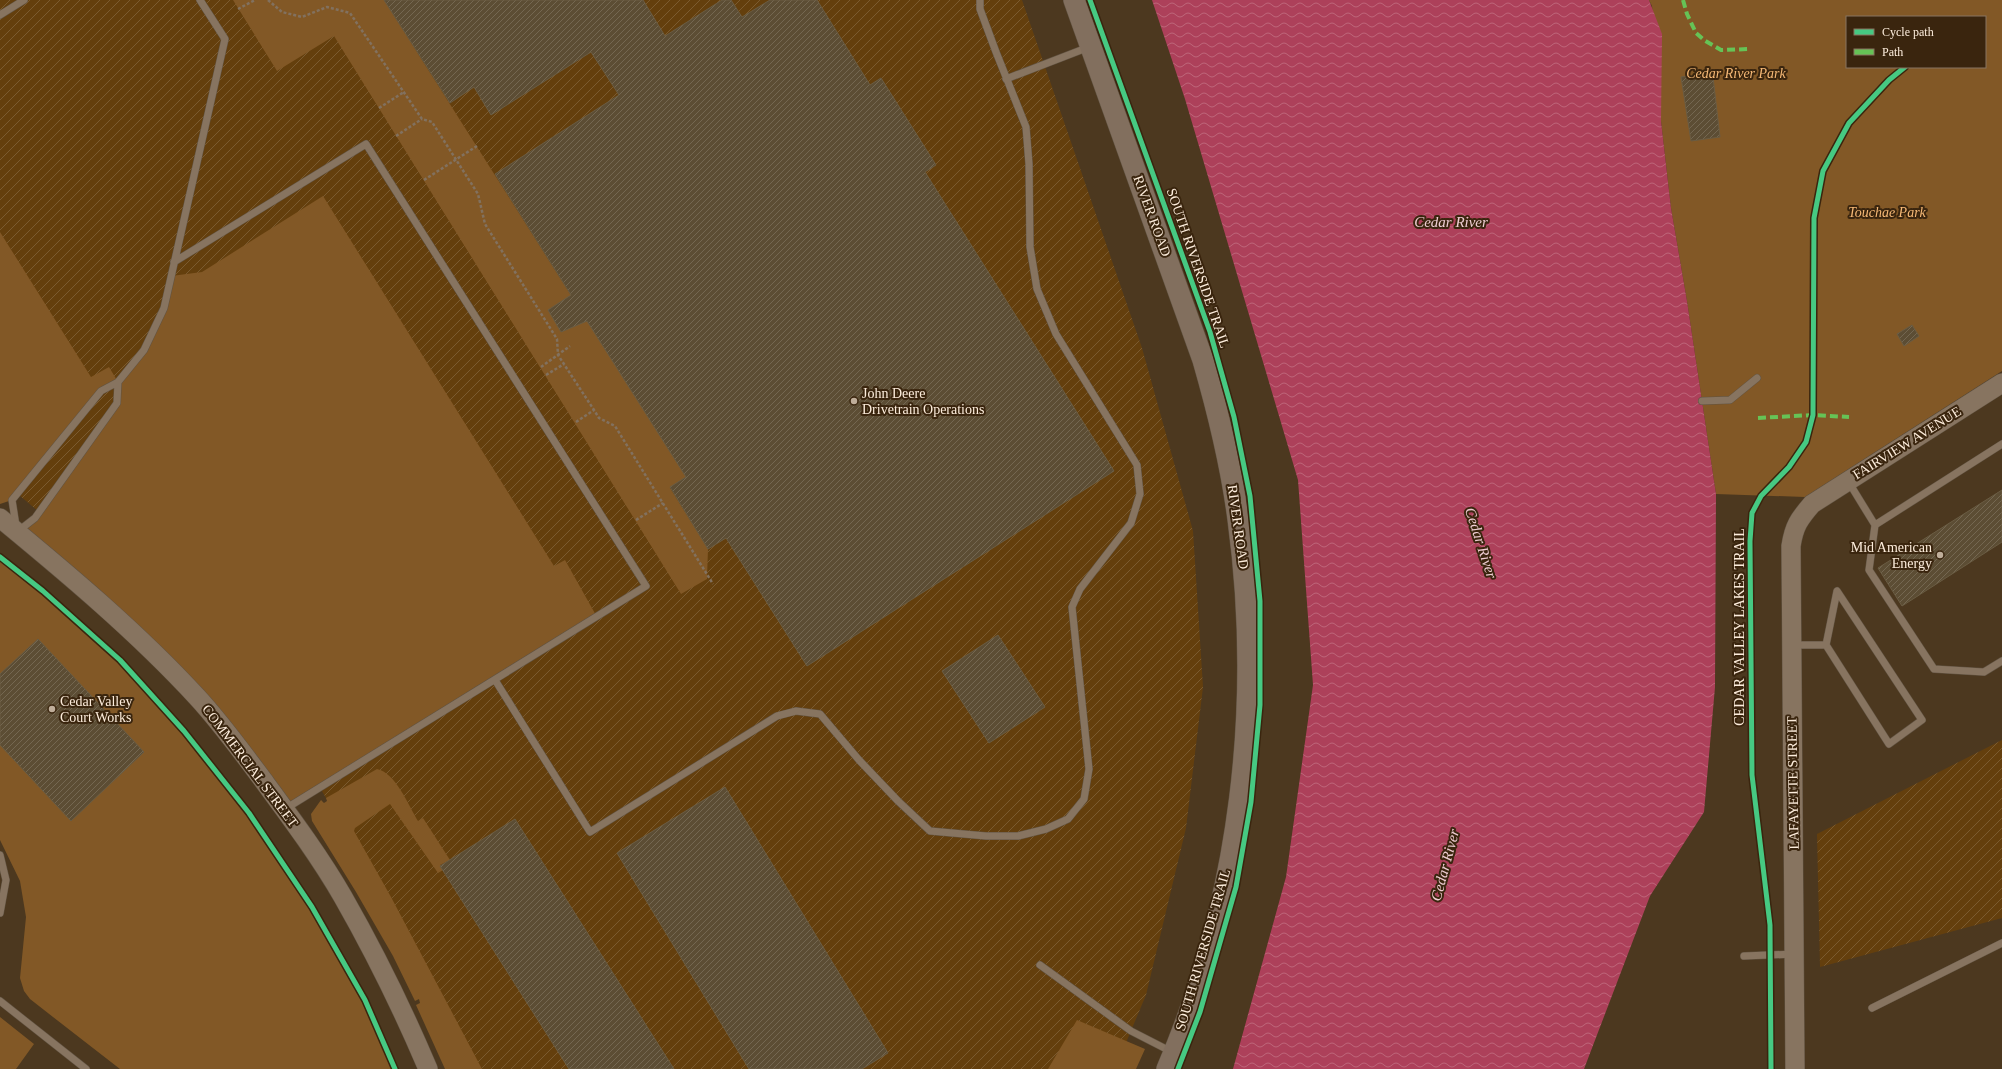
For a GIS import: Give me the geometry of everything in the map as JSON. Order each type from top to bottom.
[{"type":"main road","name":"RIVER ROAD","points":[[1074,0],[1203,360],[1218,412],[1229,465],[1238,519],[1244,573],[1248,627],[1249,682],[1240,798],[1233,844],[1213,935],[1193,1002],[1171,1061]]},
{"type":"street","name":"FAIRVIEW AVENUE","points":[[1812,504],[2002,383]]},
{"type":"street","name":"LAFAYETTE STREET","points":[[1795,1069],[1791,546],[1794,530],[1799,520],[1812,504]]},
{"type":"street","name":"COMMERCIAL STREET","points":[[0,518],[50,559],[138,639],[197,697],[242,752],[285,810],[343,896],[377,958],[428,1069]]},
{"type":"lane","points":[[0,15],[24,0]]},
{"type":"lane","points":[[118,382],[117,404],[35,518],[17,532],[12,500],[101,391],[118,382],[144,350],[164,308],[225,39],[200,0]]},
{"type":"lane","points":[[495,680],[590,832],[777,716],[796,711],[820,714],[878,781],[930,831],[986,836],[1018,836],[1046,829],[1068,819],[1084,799],[1089,769],[1072,607],[1080,589],[1131,523],[1140,494],[1137,465],[1056,334],[1037,289],[1030,247],[1029,164],[1026,127],[1006,79],[980,9],[980,0]]},
{"type":"lane","points":[[1006,79],[1091,46]]},
{"type":"lane","points":[[174,262],[366,144],[646,586],[285,810]]},
{"type":"lane","points":[[1702,401],[1730,400],[1757,378]]},
{"type":"lane","points":[[1876,525],[2002,444]]},
{"type":"lane","points":[[1848,481],[1876,525],[1869,570],[1934,669],[1984,672],[2002,661]]},
{"type":"lane","points":[[1837,592],[1922,720],[1889,744],[1826,645],[1837,592]]},
{"type":"lane","points":[[1792,645],[1826,645]]},
{"type":"lane","points":[[0,854],[6,880],[0,913]]},
{"type":"lane","points":[[1872,1008],[2002,943]]},
{"type":"lane","points":[[1744,956],[1795,954]]},
{"type":"lane","points":[[1040,965],[1171,1061]]},
{"type":"lane","points":[[0,1001],[86,1069]]},
{"type":"path","points":[[238,9],[255,0]]},
{"type":"path","points":[[268,0],[282,12],[302,16],[327,6],[350,13],[422,119],[432,122],[478,194],[485,224],[557,339],[558,356],[599,418],[615,426],[713,584]]},
{"type":"path","points":[[379,108],[404,92]]},
{"type":"path","points":[[396,136],[422,119]]},
{"type":"path","points":[[424,180],[477,146]]},
{"type":"path","points":[[541,367],[570,346]]},
{"type":"path","points":[[546,375],[564,364]]},
{"type":"path","points":[[576,422],[594,410]]},
{"type":"path","points":[[636,520],[663,503]]},
{"type":"shaded area","points":[[0,0],[1022,0],[1142,348],[1193,531],[1203,687],[1186,828],[1146,995],[1115,1069],[473,1069],[460,1031],[307,765],[160,614],[0,479]]},
{"type":"shaded area","points":[[2002,740],[2002,918],[1820,967],[1817,834]]},
{"type":"green space","points":[[233,0],[384,0],[686,477],[670,488],[708,549],[707,579],[681,594],[334,36],[277,71]]},
{"type":"green space","points":[[1649,0],[2002,0],[2002,371],[1805,497],[1716,494],[1687,301],[1671,208],[1661,121],[1652,6]]},
{"type":"green space","points":[[323,196],[554,566],[565,560],[597,617],[285,809],[242,752],[17,532],[35,518],[117,404],[118,383],[101,391],[12,500],[0,504],[0,232],[91,377],[109,367],[118,382],[144,350],[163,306],[171,276],[202,272]]},
{"type":"green space","points":[[0,559],[43,591],[114,657],[184,731],[249,813],[312,907],[365,1000],[395,1069],[120,1069],[30,999],[24,991],[20,978],[26,917],[20,881],[0,840]]},
{"type":"green space","points":[[377,769],[384,771],[396,783],[418,821],[423,818],[450,860],[440,865],[443,870],[438,873],[390,804],[355,828],[354,831],[391,897],[482,1069],[445,1069],[416,1005],[420,1003],[419,999],[415,1001],[393,956],[356,892],[312,821],[311,814],[321,800],[324,803],[327,801],[326,798]]},
{"type":"green space","points":[[0,1017],[34,1044],[16,1069],[0,1069]]},
{"type":"green space","points":[[1077,1020],[1145,1049],[1136,1069],[1048,1069]]},
{"type":"water","name":"Cedar River","points":[[1152,0],[1649,0],[1662,34],[1661,121],[1671,208],[1687,301],[1716,494],[1715,687],[1704,812],[1650,896],[1584,1069],[1233,1069],[1286,877],[1313,685],[1298,480],[1185,99]]},
{"type":"building","name":"John Deere Drivetrain Operations","points":[[384,0],[643,0],[665,36],[722,0],[731,0],[742,17],[770,0],[817,0],[870,85],[881,78],[936,165],[925,172],[1114,471],[807,666],[726,538],[708,549],[670,487],[686,477],[587,321],[561,332],[548,310],[571,295],[495,174],[619,95],[591,52],[491,115],[474,87],[450,103]]},
{"type":"building","points":[[1696,75],[1696,79],[1713,77],[1720,137],[1691,141],[1681,77]]},
{"type":"building","points":[[1912,325],[1919,336],[1904,346],[1897,334]]},
{"type":"building","name":"Mid American Energy","points":[[2002,490],[2002,542],[1902,606],[1878,568]]},
{"type":"building","points":[[998,635],[1045,707],[989,743],[942,671]]},
{"type":"building","name":"Cedar Valley Court Works","points":[[38,639],[144,752],[71,821],[0,745],[0,674]]},
{"type":"building","points":[[725,787],[888,1053],[862,1069],[749,1069],[617,853]]},
{"type":"building","points":[[515,819],[674,1069],[569,1069],[440,866]]},
{"type":"marked path","points":[[1683,0],[1687,14],[1696,33],[1704,40],[1721,50],[1750,49]]},
{"type":"marked path","points":[[1758,418],[1813,415],[1849,417]]},
{"type":"cycle path","name":"SOUTH RIVERSIDE TRAIL","points":[[1090,0],[1210,332],[1234,417],[1250,496],[1260,601],[1260,705],[1251,802],[1236,887],[1200,1012],[1178,1069]]},
{"type":"cycle path","name":"CEDAR VALLEY LAKES TRAIL","points":[[1771,1069],[1770,925],[1752,775],[1750,541],[1752,513],[1761,496],[1789,467],[1806,442],[1813,415],[1814,218],[1823,171],[1849,123],[1889,80],[1904,68]]},
{"type":"cycle path","points":[[0,557],[43,591],[120,660],[184,731],[249,813],[312,907],[365,1000],[395,1069]]},
{"type":"place","name":"John Deere Drivetrain Operations","points":[[854,401]]},
{"type":"place","name":"Mid American Energy","points":[[1940,555]]},
{"type":"place","name":"Cedar Valley Court Works","points":[[52,709]]},
{"type":"park label","name":"Cedar River Park","points":[[1736,73]]},
{"type":"park label","name":"Touchae Park","points":[[1887,212]]}]
